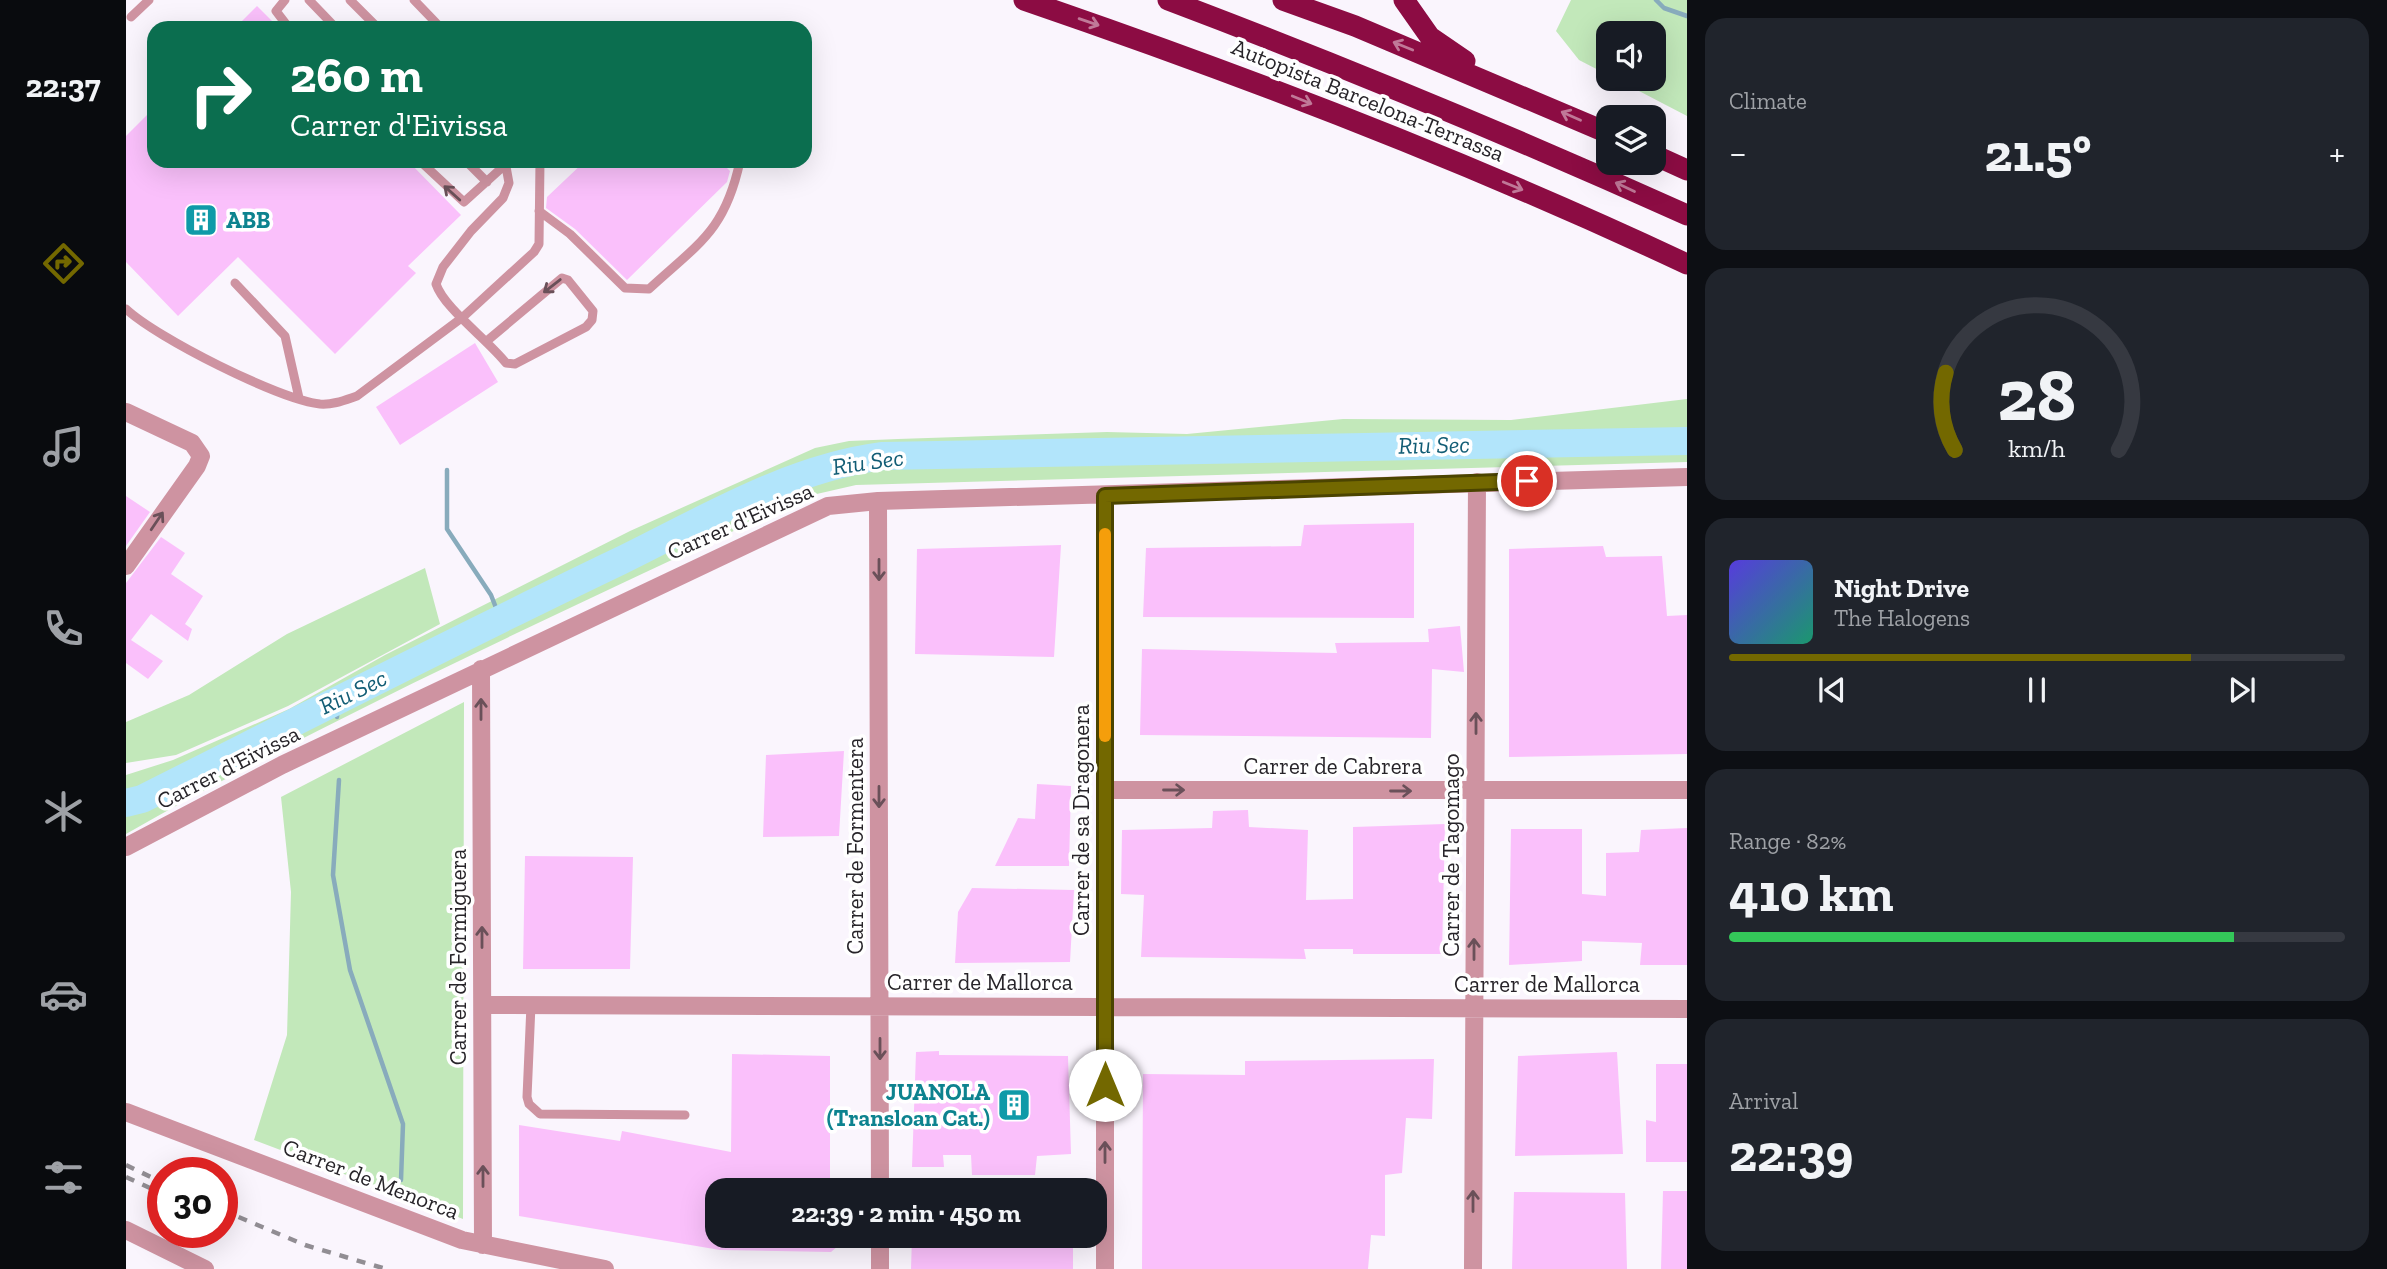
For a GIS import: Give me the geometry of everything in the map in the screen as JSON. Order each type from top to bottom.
[{"type":"highway","name":"Autopista Barcelona-Terrassa","points":[[1024,0],[1258,82],[1544,199],[1687,264]]},
{"type":"highway","name":"Autopista Barcelona-Terrassa","points":[[1168,0],[1263,35],[1562,158],[1687,215]]},
{"type":"highway","points":[[1283,0],[1534,100],[1596,128]]},
{"type":"highway","points":[[1404,0],[1418,23],[1439,43],[1534,100]]},
{"type":"highway","points":[[1666,160],[1687,170]]},
{"type":"street","points":[[126,412],[184,438],[198,449],[201,456],[197,466],[187,476],[126,566]]},
{"type":"street","name":"Carrer d'Eivissa","points":[[126,847],[282,765],[828,506],[878,501],[1687,477]]},
{"type":"street","name":"Carrer de Tagomago","points":[[1473,1269],[1477,482]]},
{"type":"street","name":"Carrer de sa Dragonera","points":[[1105,496],[1105,1178]]},
{"type":"street","name":"Carrer de Formentera","points":[[878,501],[880,1178]]},
{"type":"street","name":"Carrer de Formiguera","points":[[481,669],[483,1245]]},
{"type":"street","name":"Carrer de Cabrera","points":[[1105,790],[1687,790]]},
{"type":"street","name":"Carrer de Mallorca","points":[[483,1005],[1687,1009]]},
{"type":"street","name":"Carrer de Menorca","points":[[126,1112],[462,1240],[605,1269]]},
{"type":"street","points":[[126,1230],[205,1269]]},
{"type":"street","points":[[880,1248],[880,1269]]},
{"type":"street","name":"Carrer de sa Dragonera","points":[[1105,1248],[1105,1269]]},
{"type":"lane","points":[[131,17],[149,0]]},
{"type":"lane","points":[[284,21],[276,11],[285,0]]},
{"type":"lane","points":[[309,0],[329,21]]},
{"type":"lane","points":[[350,0],[371,21]]},
{"type":"lane","points":[[414,0],[435,21]]},
{"type":"lane","points":[[428,168],[464,202],[500,168]]},
{"type":"lane","points":[[473,168],[487,182]]},
{"type":"lane","points":[[488,340],[562,278],[568,280],[593,311],[593,320],[586,327],[515,364],[506,363],[488,340],[441,297],[436,284],[443,267],[471,231],[503,198],[509,183],[507,168]]},
{"type":"lane","points":[[126,309],[162,335],[195,352],[299,398],[320,404],[338,403],[357,396],[463,317],[534,252],[539,244],[540,168]]},
{"type":"lane","points":[[539,211],[570,234],[625,288],[649,289],[716,227],[733,195],[739,168]]},
{"type":"lane","points":[[235,283],[285,336],[299,398]]},
{"type":"lane","points":[[531,1005],[527,1097],[533,1110],[540,1114],[685,1115]]},
{"type":"green space","points":[[1571,0],[1687,0],[1687,116],[1639,91],[1666,91],[1666,21],[1596,21],[1596,69],[1579,60],[1556,31]]},
{"type":"green space","points":[[1687,399],[1687,462],[856,485],[808,496],[378,700],[126,834],[126,775],[173,760],[289,709],[385,655],[630,531],[815,448],[849,441],[898,439],[1107,432],[1187,434],[1343,419],[1511,420]]},
{"type":"green space","points":[[425,568],[440,624],[288,706],[176,755],[126,763],[126,722],[189,695],[287,634]]},
{"type":"green space","points":[[464,702],[463,1219],[254,1140],[287,1035],[291,892],[281,797]]},
{"type":"building","points":[[257,6],[272,21],[242,21]]},
{"type":"building","points":[[147,115],[147,168],[415,168],[461,215],[408,266],[416,273],[335,354],[238,257],[178,316],[126,262],[126,136]]},
{"type":"building","points":[[578,168],[727,168],[730,171],[727,182],[627,280],[575,229],[546,208],[547,197]]},
{"type":"building","points":[[475,343],[498,382],[400,445],[376,407]]},
{"type":"building","points":[[126,496],[150,512],[126,546]]},
{"type":"building","points":[[1414,523],[1414,618],[1143,617],[1146,548],[1301,546],[1304,525]]},
{"type":"building","points":[[161,537],[185,553],[171,574],[203,596],[185,624],[192,629],[188,641],[151,614],[131,640],[163,661],[148,679],[126,663],[126,583]]},
{"type":"building","points":[[1061,545],[1054,657],[915,654],[917,549]]},
{"type":"building","points":[[1603,546],[1606,557],[1662,556],[1667,616],[1687,615],[1687,754],[1509,757],[1509,549]]},
{"type":"building","points":[[1460,626],[1464,672],[1432,669],[1431,738],[1140,735],[1142,649],[1337,653],[1335,643],[1429,642],[1428,629]]},
{"type":"building","points":[[844,751],[839,836],[763,837],[766,755]]},
{"type":"building","points":[[1037,784],[1071,786],[1069,866],[995,866],[1018,818],[1035,819]]},
{"type":"building","points":[[1248,810],[1249,827],[1308,830],[1306,900],[1353,899],[1353,827],[1445,824],[1442,954],[1353,954],[1353,949],[1304,949],[1306,959],[1141,957],[1144,895],[1121,894],[1122,830],[1212,828],[1213,811]]},
{"type":"building","points":[[1687,828],[1687,965],[1640,965],[1642,943],[1582,941],[1582,961],[1509,965],[1511,829],[1582,829],[1582,894],[1606,896],[1606,853],[1639,852],[1641,830]]},
{"type":"building","points":[[525,856],[633,857],[630,969],[523,969]]},
{"type":"building","points":[[972,888],[1074,890],[1070,962],[955,963],[958,912]]},
{"type":"building","name":"JUANOLA (Transloan Cat.)","points":[[939,1051],[939,1055],[1068,1056],[1071,1154],[1037,1156],[1035,1175],[972,1175],[971,1155],[943,1155],[944,1167],[912,1167],[916,1052]]},
{"type":"building","points":[[1617,1052],[1623,1154],[1515,1156],[1518,1056]]},
{"type":"building","points":[[732,1054],[830,1056],[830,1178],[705,1178],[705,1247],[519,1216],[519,1125],[620,1141],[622,1131],[731,1152]]},
{"type":"building","points":[[1434,1059],[1432,1119],[1406,1118],[1402,1173],[1385,1175],[1385,1236],[1371,1235],[1368,1269],[1142,1269],[1143,1074],[1245,1075],[1245,1061]]},
{"type":"building","points":[[1656,1064],[1687,1064],[1687,1162],[1646,1162],[1646,1120],[1656,1122]]},
{"type":"building","points":[[1663,1191],[1687,1191],[1687,1269],[1661,1269]]},
{"type":"building","points":[[1514,1192],[1625,1193],[1627,1269],[1512,1269]]},
{"type":"building","points":[[708,1248],[836,1248],[831,1252]]},
{"type":"building","points":[[912,1248],[1073,1248],[1073,1269],[911,1269]]},
{"type":"waterway","points":[[1656,0],[1664,8],[1687,16]]},
{"type":"waterway","name":"Riu Sec","points":[[126,803],[142,799],[715,513],[781,484],[848,462],[883,456],[1687,441]]},
{"type":"waterway","points":[[447,470],[447,529],[491,595],[500,618]]},
{"type":"waterway","points":[[337,717],[338,700]]},
{"type":"waterway","points":[[339,780],[333,875],[350,970],[403,1124],[401,1180]]},
{"type":"railway","points":[[126,1165],[147,1175]]},
{"type":"railway","points":[[126,1177],[147,1187]]},
{"type":"railway","points":[[238,1217],[305,1245],[386,1269]]},
{"type":"slow traffic","points":[[1105,534],[1105,736]]},
{"type":"place","name":"ABB","points":[[201,220]]},
{"type":"place","name":"JUANOLA (Transloan Cat.)","points":[[1014,1105]]},
{"type":"route","points":[[1105,1085],[1105,496],[1527,481]]}]
